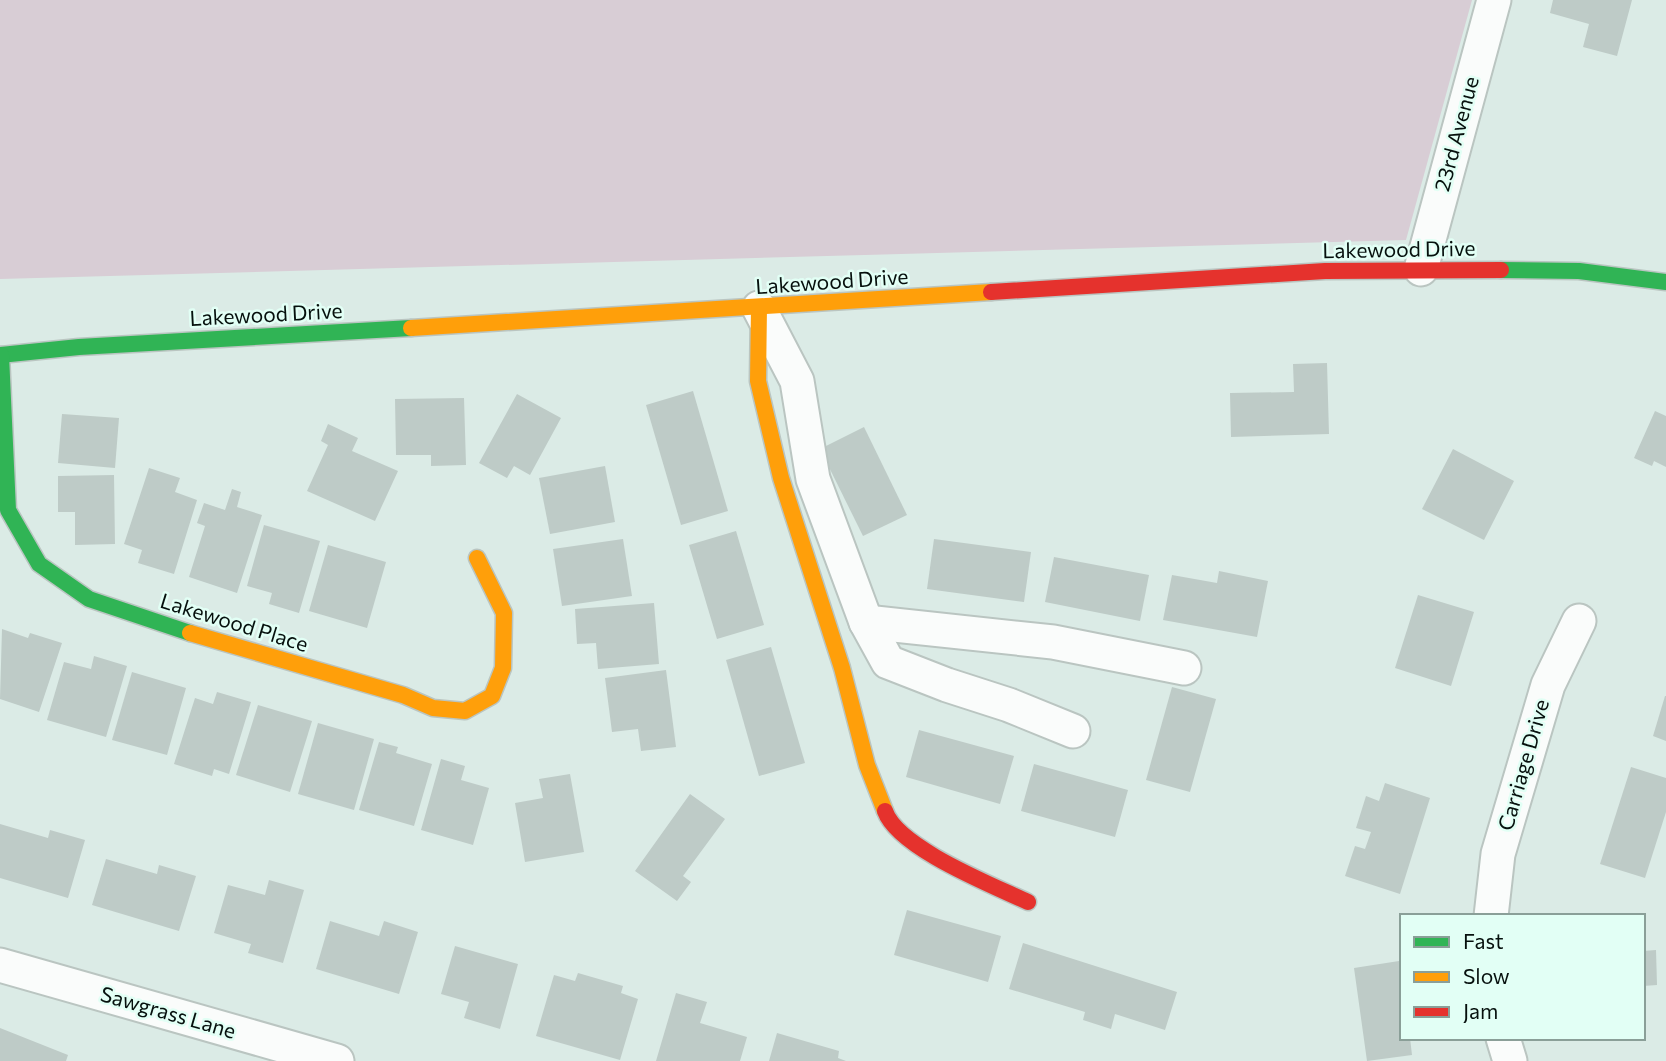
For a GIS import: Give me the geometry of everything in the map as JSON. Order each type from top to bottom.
[{"type":"street","name":"23rd Avenue","points":[[1421,269],[1494,0]]},
{"type":"street","name":"Lakewood Drive","points":[[1,355],[93,346],[759,308],[1325,271],[1579,271],[1666,282]]},
{"type":"street","points":[[759,308],[797,381],[813,479],[866,622],[888,662],[1073,731]]},
{"type":"street","points":[[759,308],[758,381],[781,478],[842,668],[867,765],[889,823],[940,861],[1028,902]]},
{"type":"street","name":"Lakewood Place","points":[[1,355],[8,510],[39,564],[89,599],[180,630],[403,695],[433,708],[465,711],[492,696],[503,668],[503,613],[477,558]]},
{"type":"street","name":"Carriage Drive","points":[[1491,914],[1498,854],[1548,685],[1579,621]]},
{"type":"street","points":[[866,622],[1053,642],[1184,668]]},
{"type":"street","name":"Sawgrass Lane","points":[[0,965],[337,1061]]},
{"type":"street","points":[[1504,1040],[1510,1061]]},
{"type":"shaded area","points":[[0,0],[1472,0],[1406,240],[0,279]]},
{"type":"building","points":[[1553,0],[1632,0],[1617,56],[1583,47],[1589,24],[1550,13]]},
{"type":"building","points":[[1327,363],[1329,434],[1231,437],[1230,393],[1294,392],[1293,364]]},
{"type":"building","points":[[693,391],[728,511],[681,525],[646,405]]},
{"type":"building","points":[[517,394],[561,418],[530,475],[514,466],[507,478],[479,463]]},
{"type":"building","points":[[464,398],[466,465],[431,466],[431,455],[396,455],[395,399]]},
{"type":"building","points":[[1655,411],[1666,416],[1666,467],[1654,461],[1652,466],[1634,458]]},
{"type":"building","points":[[62,414],[119,418],[115,468],[58,463]]},
{"type":"building","points":[[328,424],[358,438],[352,451],[398,471],[375,521],[307,491],[328,445],[321,441]]},
{"type":"building","points":[[864,427],[907,515],[863,536],[820,449]]},
{"type":"building","points":[[1453,449],[1514,481],[1484,540],[1422,509]]},
{"type":"building","points":[[605,466],[615,522],[550,534],[539,478]]},
{"type":"building","points":[[149,468],[180,478],[175,492],[197,500],[174,574],[138,563],[142,550],[124,544]]},
{"type":"building","points":[[114,475],[115,544],[75,545],[75,512],[58,512],[58,476]]},
{"type":"building","points":[[232,489],[241,492],[237,507],[262,515],[237,593],[189,577],[205,526],[197,523],[204,503],[225,510]]},
{"type":"building","points":[[264,525],[320,541],[299,613],[269,604],[272,593],[247,586]]},
{"type":"building","points":[[736,531],[764,625],[717,639],[689,545]]},
{"type":"building","points":[[623,539],[632,596],[562,606],[553,549]]},
{"type":"building","points":[[934,539],[1031,552],[1024,602],[927,589]]},
{"type":"building","points":[[328,545],[386,562],[367,628],[309,611]]},
{"type":"building","points":[[1054,557],[1149,575],[1140,621],[1045,602]]},
{"type":"building","points":[[1219,571],[1268,581],[1257,637],[1163,620],[1172,575],[1217,583]]},
{"type":"building","points":[[1418,595],[1474,612],[1451,686],[1395,668]]},
{"type":"building","points":[[654,603],[659,664],[598,669],[596,643],[577,644],[575,609]]},
{"type":"building","points":[[2,629],[28,638],[30,633],[62,643],[39,712],[0,699]]},
{"type":"building","points":[[771,647],[805,763],[759,776],[726,660]]},
{"type":"building","points":[[94,656],[127,666],[106,737],[47,720],[64,662],[91,669]]},
{"type":"building","points":[[666,670],[676,747],[641,751],[638,729],[612,732],[605,678]]},
{"type":"building","points":[[132,672],[186,688],[167,755],[112,740]]},
{"type":"building","points":[[1172,687],[1216,699],[1190,792],[1146,780]]},
{"type":"building","points":[[217,692],[251,702],[229,774],[214,769],[212,776],[174,764],[195,698],[213,704]]},
{"type":"building","points":[[1666,696],[1666,741],[1653,736]]},
{"type":"building","points":[[258,705],[312,721],[290,792],[236,775]]},
{"type":"building","points":[[318,723],[374,739],[354,810],[298,794]]},
{"type":"building","points":[[919,730],[1014,756],[1000,804],[906,777]]},
{"type":"building","points":[[379,742],[398,747],[396,753],[432,764],[414,826],[359,810]]},
{"type":"building","points":[[441,759],[465,766],[461,780],[489,788],[473,845],[421,830]]},
{"type":"building","points":[[1034,764],[1128,790],[1115,837],[1021,811]]},
{"type":"building","points":[[1631,767],[1666,778],[1666,812],[1645,878],[1600,864]]},
{"type":"building","points":[[570,774],[584,852],[525,862],[515,803],[543,798],[539,779]]},
{"type":"building","points":[[1385,783],[1430,798],[1400,894],[1345,876],[1355,846],[1365,849],[1371,832],[1356,828],[1366,796],[1379,801]]},
{"type":"building","points":[[690,794],[725,819],[683,876],[691,882],[677,901],[635,871]]},
{"type":"building","points":[[0,824],[48,838],[50,830],[85,840],[68,898],[0,878]]},
{"type":"building","points":[[106,859],[157,874],[159,865],[196,876],[179,931],[92,905]]},
{"type":"building","points":[[269,880],[304,890],[283,963],[248,953],[251,944],[214,933],[228,885],[265,895]]},
{"type":"building","points":[[907,910],[1001,936],[988,982],[894,955]]},
{"type":"building","points":[[330,921],[379,936],[384,921],[418,932],[399,994],[316,969]]},
{"type":"building","points":[[1023,943],[1177,992],[1165,1030],[1115,1014],[1111,1029],[1083,1020],[1085,1012],[1009,989]]},
{"type":"building","points":[[455,946],[518,964],[500,1029],[464,1018],[469,1002],[441,994]]},
{"type":"building","points":[[1656,950],[1657,985],[1645,986],[1645,951]]},
{"type":"building","points":[[1399,961],[1400,1040],[1410,1040],[1412,1055],[1367,1061],[1354,968]]},
{"type":"building","points":[[578,973],[623,986],[621,993],[638,999],[620,1060],[536,1036],[554,975],[575,981]]},
{"type":"building","points":[[676,993],[707,1002],[700,1023],[747,1037],[740,1061],[656,1061]]},
{"type":"building","points":[[0,1028],[68,1055],[66,1061],[0,1061]]},
{"type":"building","points":[[777,1033],[839,1051],[838,1058],[846,1061],[769,1061]]},
{"type":"traffic: fast","points":[[1501,270],[1579,271],[1666,282]]},
{"type":"traffic: fast","points":[[0,355],[79,347],[411,328]]},
{"type":"traffic: fast","points":[[1,355],[8,510],[39,564],[89,599],[190,633]]},
{"type":"traffic: slow","points":[[411,328],[991,292]]},
{"type":"traffic: slow","points":[[759,308],[758,381],[781,478],[842,668],[867,765],[885,811]]},
{"type":"traffic: slow","points":[[190,633],[403,695],[433,708],[465,711],[492,696],[503,668],[504,613],[477,558]]},
{"type":"traffic: jam","points":[[991,292],[1325,271],[1501,270]]},
{"type":"traffic: jam","points":[[885,811],[893,825],[926,852],[1028,902]]}]
